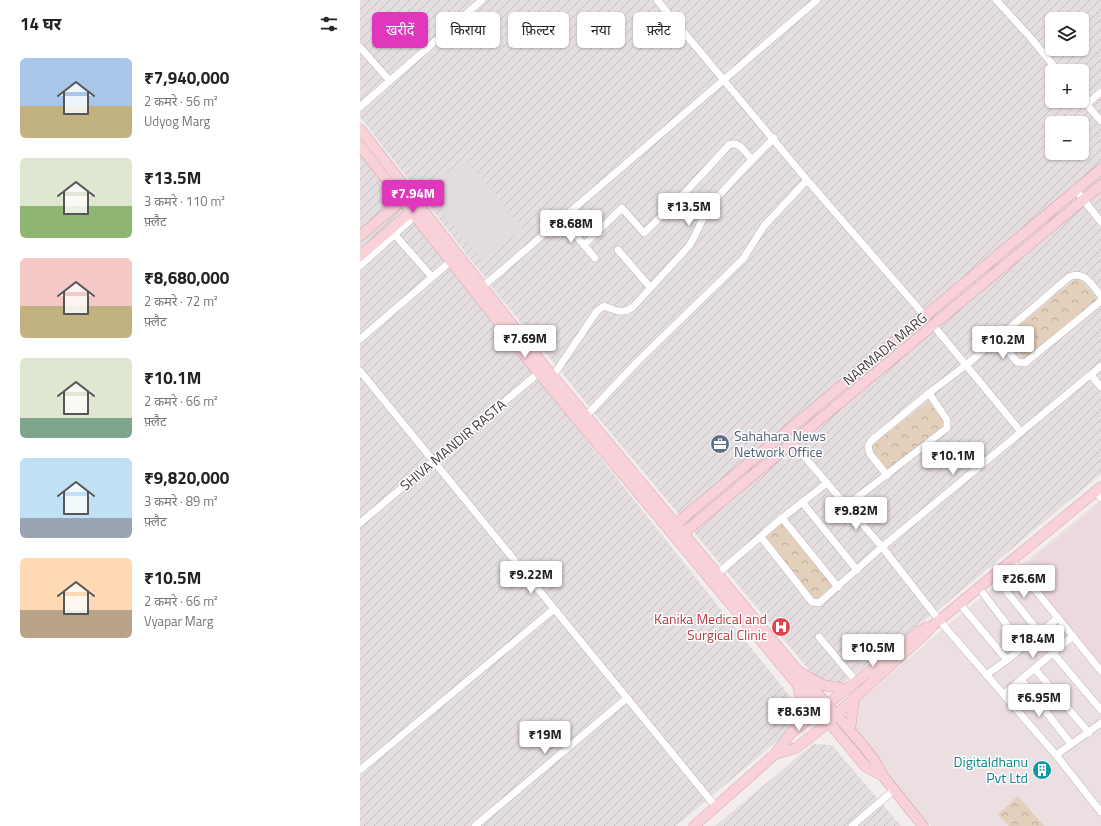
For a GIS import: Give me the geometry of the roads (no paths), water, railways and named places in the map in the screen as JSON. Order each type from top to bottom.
[{"type":"street","points":[[360,107],[482,0]]},
{"type":"street","points":[[657,0],[808,180],[925,316]]},
{"type":"street","points":[[479,289],[817,0]]},
{"type":"street","points":[[996,0],[1052,64]]},
{"type":"street","points":[[360,47],[390,81]]},
{"type":"street","points":[[1089,99],[1101,92]]},
{"type":"street","points":[[1089,108],[1101,121]]},
{"type":"street","points":[[360,129],[410,193],[415,211],[451,261],[479,289]]},
{"type":"street","points":[[553,376],[599,308],[604,306],[619,312],[628,310],[689,246],[709,208],[774,138]]},
{"type":"street","points":[[584,245],[622,208],[644,233],[680,198],[729,145],[733,143],[737,144],[752,160]]},
{"type":"street","points":[[360,146],[401,200],[415,211],[479,289],[542,370],[673,526]]},
{"type":"street","name":"NARMADA MARG","points":[[673,526],[1101,169]]},
{"type":"street","points":[[586,416],[638,360],[743,259],[764,226],[808,180]]},
{"type":"street","name":"NARMADA MARG","points":[[680,536],[1101,185]]},
{"type":"street","points":[[1076,190],[1101,222]]},
{"type":"street","points":[[360,236],[410,193]]},
{"type":"street","points":[[360,266],[394,235],[415,211]]},
{"type":"street","points":[[360,256],[415,211]]},
{"type":"street","points":[[562,219],[595,258]]},
{"type":"street","points":[[394,235],[432,277]]},
{"type":"street","points":[[618,250],[650,287]]},
{"type":"street","points":[[360,339],[451,261]]},
{"type":"street","points":[[887,475],[870,454],[868,446],[871,441],[929,392],[966,365],[1069,277],[1079,275],[1088,279],[1101,296]]},
{"type":"street","points":[[998,338],[1016,362],[1024,363],[1101,301]]},
{"type":"street","points":[[933,325],[1021,432]]},
{"type":"street","points":[[761,538],[812,602],[819,603],[882,548],[1101,366]]},
{"type":"street","points":[[542,370],[553,376],[586,416],[797,684],[824,708],[837,715],[875,761],[883,776],[923,826]]},
{"type":"street","name":"SHIVA MANDIR RASTA","points":[[360,523],[542,370]]},
{"type":"street","points":[[360,371],[716,807]]},
{"type":"street","points":[[1091,375],[1101,387]]},
{"type":"street","points":[[846,506],[947,428],[947,420],[929,392]]},
{"type":"street","points":[[784,433],[882,548],[935,623],[1004,694],[1101,811]]},
{"type":"street","points":[[717,574],[761,538],[782,518],[827,483]]},
{"type":"street","points":[[694,826],[775,754],[786,738],[920,631],[935,623],[960,604],[1099,492]]},
{"type":"street","points":[[802,502],[857,570]]},
{"type":"street","points":[[782,518],[838,587]]},
{"type":"street","points":[[680,536],[717,574],[798,671],[824,708],[829,722],[866,767],[883,776]]},
{"type":"street","points":[[1012,561],[1101,671]]},
{"type":"street","points":[[994,576],[1040,633]]},
{"type":"street","points":[[979,588],[1024,647]]},
{"type":"street","points":[[960,604],[1007,660]]},
{"type":"street","points":[[360,770],[554,609]]},
{"type":"street","points":[[986,675],[1024,647],[1058,618]]},
{"type":"street","points":[[775,754],[796,748],[829,722],[924,635],[935,623]]},
{"type":"street","points":[[1004,694],[1022,681],[1073,636]]},
{"type":"street","points":[[819,637],[856,681]]},
{"type":"street","points":[[1053,653],[1101,710]]},
{"type":"street","points":[[1036,669],[1089,733]]},
{"type":"street","points":[[798,671],[822,685],[846,689]]},
{"type":"street","points":[[1022,681],[1072,744]]},
{"type":"street","points":[[797,684],[803,707],[801,726]]},
{"type":"street","points":[[475,826],[627,698]]},
{"type":"street","points":[[850,730],[854,700]]},
{"type":"street","points":[[1056,755],[1101,723]]},
{"type":"street","points":[[818,731],[842,738]]},
{"type":"street","points":[[852,826],[894,790]]},
{"type":"place","name":"Sahahara News Network Office","points":[[720,444]]},
{"type":"place","name":"Kanika Medical and Surgical Clinic","points":[[781,627]]},
{"type":"place","name":"Digitaldhanu Pvt Ltd","points":[[1042,770]]}]
